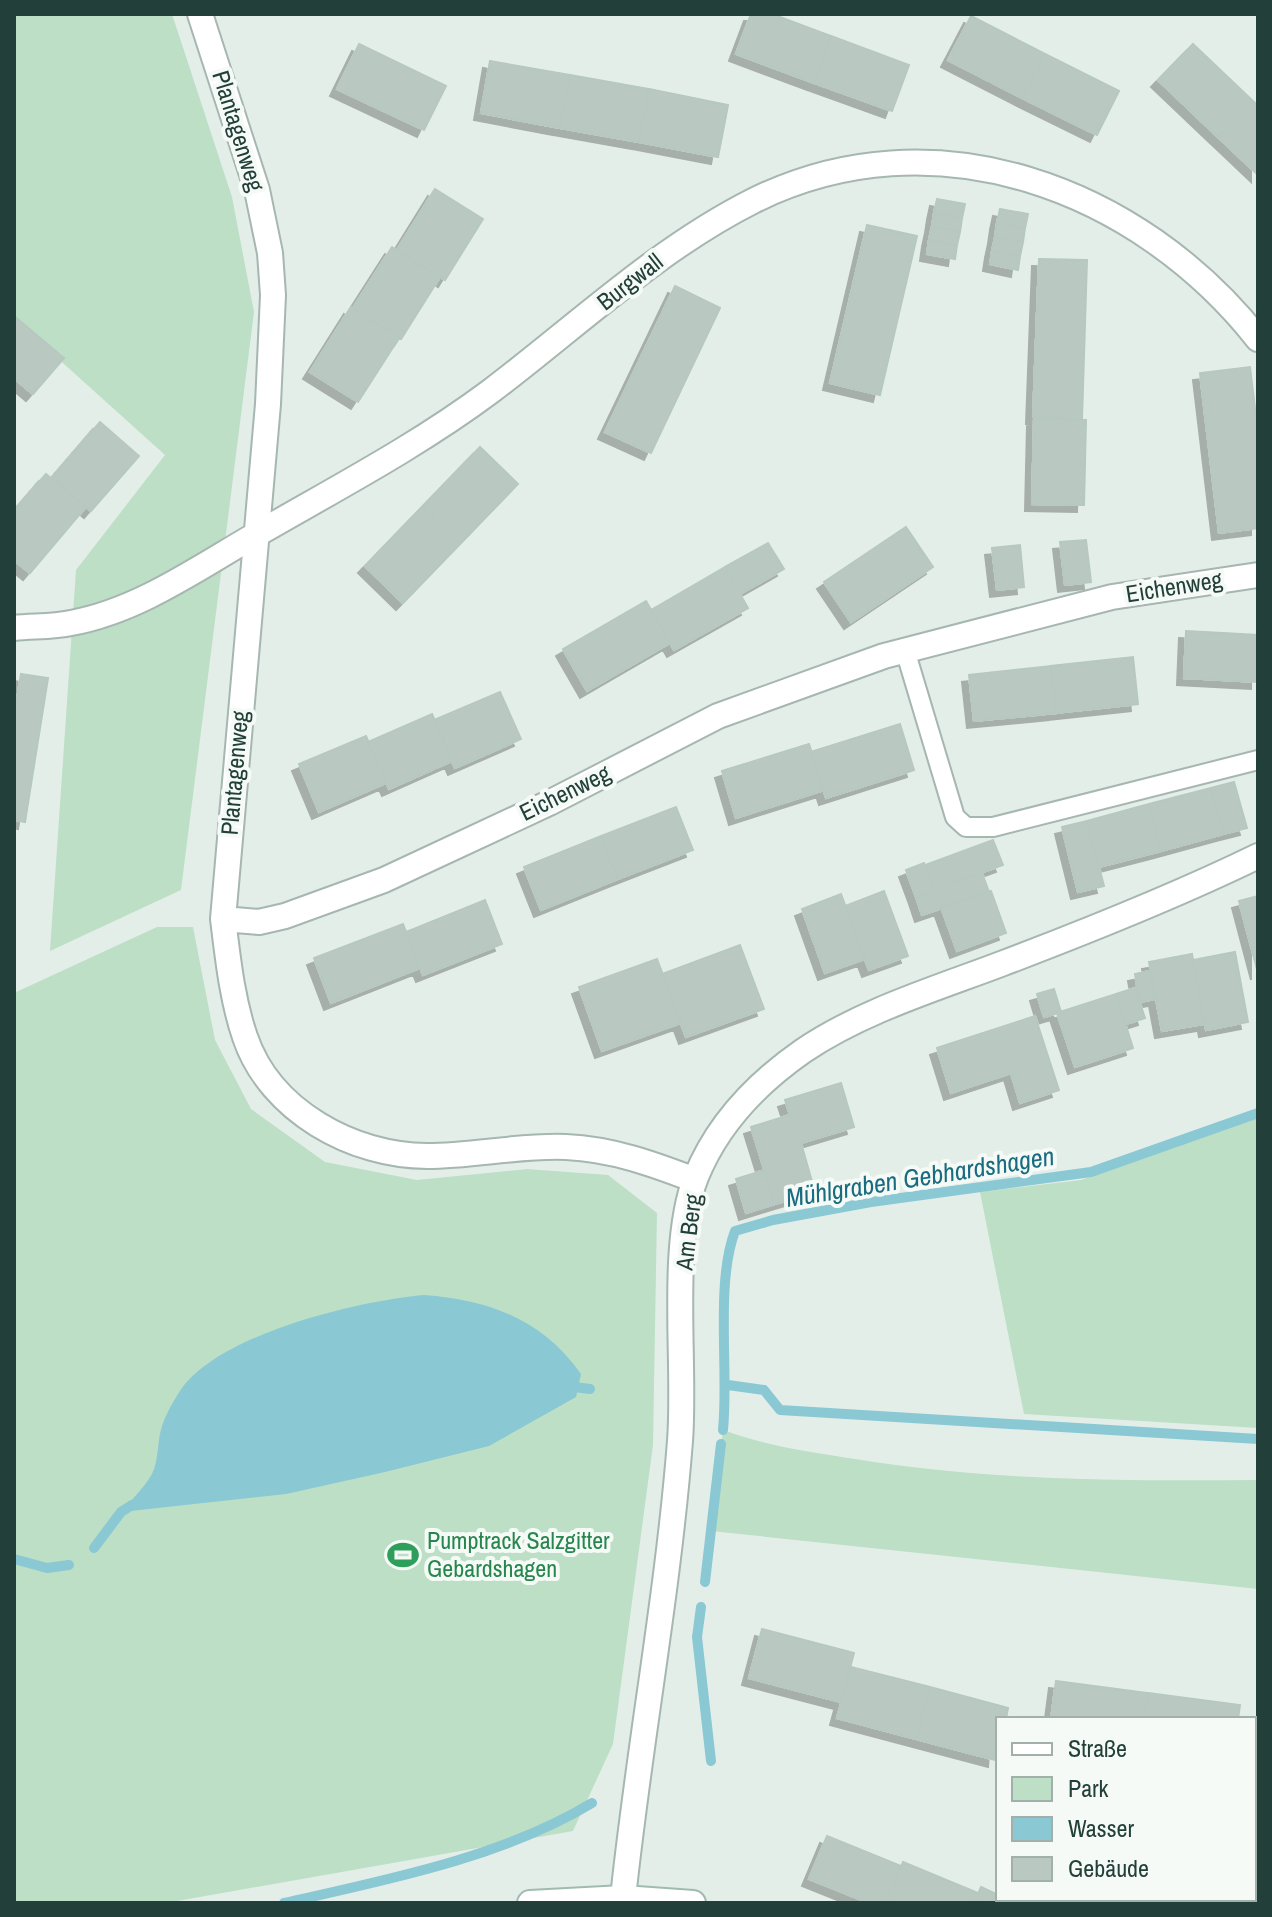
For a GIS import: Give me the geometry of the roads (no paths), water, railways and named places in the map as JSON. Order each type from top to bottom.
[{"type":"street","name":"Plantagenweg","points":[[200,14],[238,125],[270,253],[272,338],[223,919],[232,989],[246,1041],[265,1075],[287,1100],[342,1139],[385,1153],[428,1156],[508,1148],[599,1150],[639,1158],[695,1180]]},
{"type":"street","name":"Burgwall","points":[[14,628],[71,624],[123,608],[255,535],[412,446],[487,394],[679,244],[752,202],[829,173],[925,163],[973,167],[1022,176],[1077,195],[1166,248],[1203,279],[1258,339]]},
{"type":"street","name":"Eichenweg","points":[[223,919],[259,922],[285,916],[384,880],[549,803],[718,716],[905,650],[1112,597],[1258,575]]},
{"type":"street","name":"Am Berg","points":[[623,1898],[637,1768],[669,1573],[681,1432],[684,1239],[695,1180],[730,1116],[758,1087],[804,1051],[863,1018],[1092,930],[1258,856]]},
{"type":"street","points":[[530,1903],[623,1898],[693,1903]]},
{"type":"lane","points":[[905,650],[955,817],[966,827],[993,827],[1258,760]]},
{"type":"water","points":[[424,1295],[492,1308],[531,1326],[566,1355],[581,1374],[576,1397],[489,1446],[286,1494],[121,1512],[152,1474],[166,1416],[182,1388],[201,1368],[259,1336],[294,1323],[364,1304]]},
{"type":"waterway","name":"Mühlgraben Gebhardshagen","points":[[723,1430],[724,1302],[729,1252],[735,1231],[773,1220],[871,1202],[1091,1172],[1258,1113]]},
{"type":"waterway","points":[[728,1385],[764,1390],[780,1410],[1258,1439]]},
{"type":"waterway","name":"Mühlgraben Gebhardshagen","points":[[566,1386],[590,1389]]},
{"type":"waterway","points":[[705,1582],[721,1444]]},
{"type":"waterway","name":"Mühlgraben Gebhardshagen","points":[[94,1548],[121,1512],[132,1505]]},
{"type":"waterway","name":"Mühlgraben Gebhardshagen","points":[[14,1559],[47,1568],[69,1565]]},
{"type":"waterway","points":[[701,1607],[697,1637],[711,1761]]},
{"type":"waterway","points":[[284,1903],[443,1865],[521,1838],[592,1803]]},
{"type":"place","name":"Pumptrack Salzgitter Gebardshagen","points":[[403,1555]]}]
